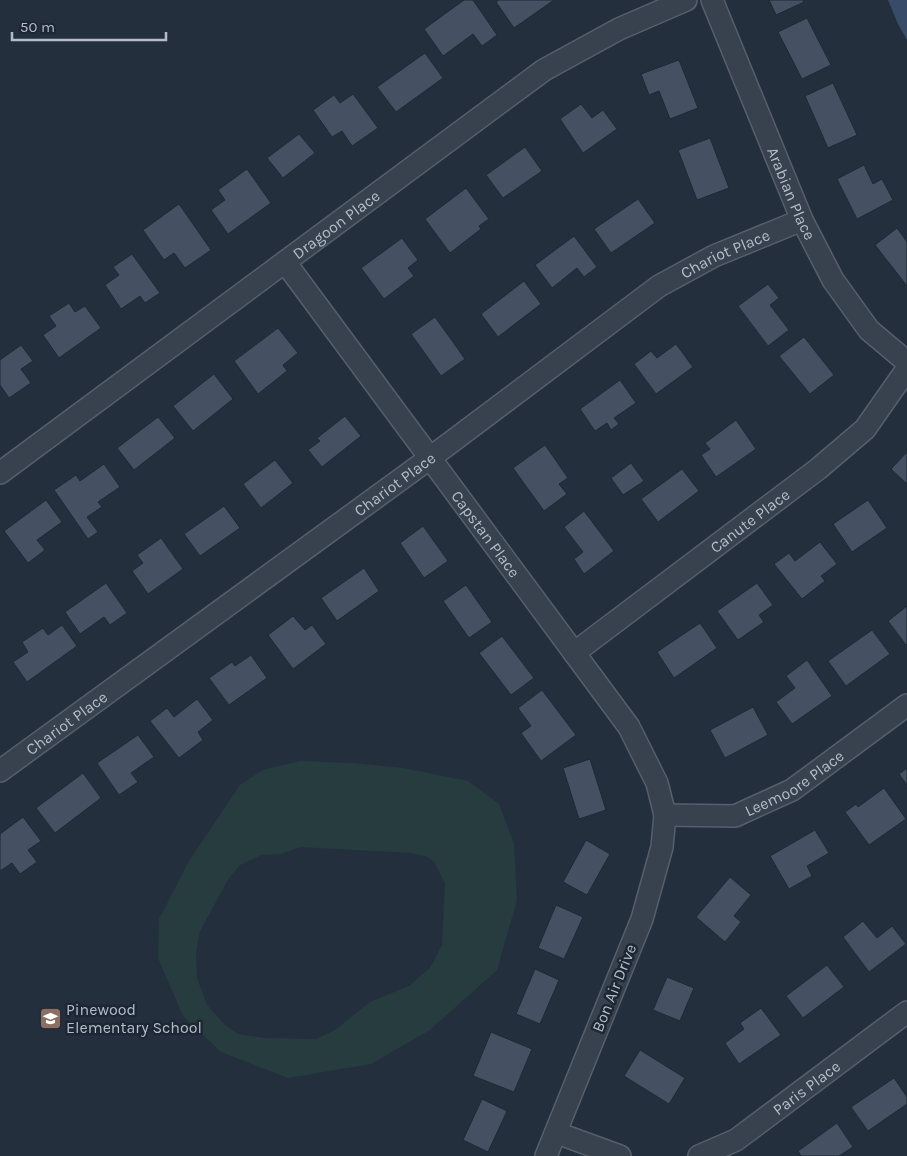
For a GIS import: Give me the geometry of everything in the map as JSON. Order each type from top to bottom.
[{"type":"street","name":"Dragoon Place","points":[[0,473],[544,70],[619,29],[686,0]]},
{"type":"street","name":"Arabian Place","points":[[712,0],[802,220],[833,280],[869,330],[907,362]]},
{"type":"street","name":"Chariot Place","points":[[0,771],[430,458],[660,286],[714,256],[802,220]]},
{"type":"street","name":"Capstan Place","points":[[285,262],[629,728],[657,783],[665,815]]},
{"type":"street","name":"Canute Place","points":[[574,653],[825,464],[865,429],[907,369]]},
{"type":"street","name":"Leemoore Place","points":[[665,815],[735,816],[792,790],[907,705]]},
{"type":"street","name":"Bon Air Drive","points":[[546,1156],[557,1133],[642,919],[662,847],[665,815]]},
{"type":"street","name":"Paris Place","points":[[699,1156],[736,1140],[907,1012]]},
{"type":"street","points":[[557,1133],[620,1156]]},
{"type":"green space","points":[[301,761],[353,763],[403,768],[468,781],[499,804],[514,844],[517,900],[497,970],[430,1030],[371,1064],[288,1078],[221,1052],[183,1016],[158,958],[159,919],[189,861],[240,785],[263,770]],"holes":[[[301,847],[410,853],[425,856],[434,861],[445,883],[442,945],[430,968],[409,986],[370,1002],[335,1030],[316,1039],[264,1038],[238,1034],[225,1025],[207,1005],[197,978],[196,953],[200,931],[229,878],[240,865],[261,855],[281,854]]]},
{"type":"water","points":[[888,0],[907,0],[907,40],[898,24]]},
{"type":"building","points":[[464,0],[473,0],[497,35],[482,46],[473,34],[443,56],[424,29]]},
{"type":"building","points":[[499,0],[554,0],[514,28],[496,2]]},
{"type":"building","points":[[769,0],[803,0],[804,2],[776,15]]},
{"type":"building","points":[[807,18],[831,65],[802,79],[778,32]]},
{"type":"building","points":[[425,53],[443,78],[396,112],[377,87]]},
{"type":"building","points":[[679,60],[698,108],[670,119],[659,91],[649,95],[641,74]]},
{"type":"building","points":[[833,83],[857,135],[828,148],[805,96]]},
{"type":"building","points":[[353,94],[378,128],[352,146],[342,131],[332,137],[313,110],[334,95],[340,103]]},
{"type":"building","points":[[581,104],[592,118],[603,110],[617,129],[583,153],[560,119]]},
{"type":"building","points":[[299,134],[315,153],[283,178],[267,158]]},
{"type":"building","points":[[710,138],[729,188],[697,200],[678,150]]},
{"type":"building","points":[[525,147],[542,171],[503,198],[486,175]]},
{"type":"building","points":[[864,165],[873,184],[882,179],[893,200],[857,219],[837,179]]},
{"type":"building","points":[[247,169],[271,203],[228,234],[211,210],[225,200],[218,190]]},
{"type":"building","points":[[466,188],[489,219],[479,226],[481,229],[450,253],[425,219]]},
{"type":"building","points":[[638,199],[655,223],[611,253],[594,229]]},
{"type":"building","points":[[179,204],[211,250],[185,268],[174,253],[164,260],[143,230]]},
{"type":"building","points":[[897,228],[907,242],[907,286],[875,245]]},
{"type":"building","points":[[574,236],[597,267],[584,277],[577,268],[552,288],[535,265]]},
{"type":"building","points":[[402,238],[418,260],[408,268],[414,276],[384,299],[361,268]]},
{"type":"building","points":[[132,254],[160,293],[145,303],[140,296],[121,309],[105,285],[119,275],[113,267]]},
{"type":"building","points":[[524,281],[541,304],[498,337],[481,314]]},
{"type":"building","points":[[768,284],[779,298],[770,305],[789,330],[768,346],[738,306]]},
{"type":"building","points":[[69,303],[75,312],[85,306],[101,328],[59,358],[43,335],[56,326],[49,316]]},
{"type":"building","points":[[435,317],[465,359],[441,376],[411,334]]},
{"type":"building","points":[[278,328],[298,353],[283,365],[287,371],[258,394],[234,361]]},
{"type":"building","points":[[804,337],[834,375],[810,394],[779,356]]},
{"type":"building","points":[[676,344],[693,367],[656,394],[634,364],[651,351],[657,358]]},
{"type":"building","points":[[21,345],[33,361],[21,369],[31,383],[9,398],[0,385],[0,360]]},
{"type":"building","points":[[214,374],[233,399],[193,431],[173,406]]},
{"type":"building","points":[[620,380],[636,403],[614,418],[619,424],[611,430],[607,423],[595,431],[580,409]]},
{"type":"building","points":[[345,416],[361,436],[322,467],[308,450],[320,441],[317,438]]},
{"type":"building","points":[[158,417],[175,438],[134,470],[117,448]]},
{"type":"building","points":[[736,420],[756,449],[716,477],[701,455],[710,449],[705,443]]},
{"type":"building","points":[[545,445],[568,478],[559,484],[567,494],[544,511],[513,468]]},
{"type":"building","points":[[907,452],[907,484],[891,469]]},
{"type":"building","points":[[275,460],[293,483],[261,508],[243,484]]},
{"type":"building","points":[[631,463],[644,481],[623,495],[611,478]]},
{"type":"building","points":[[104,464],[120,487],[98,502],[102,507],[87,517],[98,532],[88,539],[54,490],[76,475],[80,481]]},
{"type":"building","points":[[682,469],[699,491],[658,522],[641,499]]},
{"type":"building","points":[[46,500],[62,522],[37,540],[45,550],[28,563],[4,531]]},
{"type":"building","points":[[868,500],[887,528],[852,552],[833,524]]},
{"type":"building","points":[[224,506],[240,528],[200,556],[184,534]]},
{"type":"building","points":[[584,511],[614,551],[584,574],[574,559],[583,552],[564,527]]},
{"type":"building","points":[[423,526],[448,561],[424,578],[400,543]]},
{"type":"building","points":[[161,538],[183,569],[148,594],[132,571],[143,563],[137,555]]},
{"type":"building","points":[[820,542],[837,564],[821,576],[825,581],[802,599],[774,564],[789,553],[795,561]]},
{"type":"building","points":[[364,568],[379,591],[337,621],[321,598]]},
{"type":"building","points":[[106,583],[127,613],[110,625],[104,617],[80,634],[65,612]]},
{"type":"building","points":[[757,583],[773,605],[759,615],[764,622],[738,640],[717,611]]},
{"type":"building","points":[[466,585],[492,622],[469,638],[443,601]]},
{"type":"building","points":[[907,606],[907,644],[906,645],[888,621]]},
{"type":"building","points":[[293,616],[305,630],[312,625],[326,644],[293,669],[268,635]]},
{"type":"building","points":[[700,623],[717,648],[674,678],[657,652]]},
{"type":"building","points":[[62,625],[77,646],[27,682],[13,662],[28,652],[22,642],[43,628],[48,635]]},
{"type":"building","points":[[872,630],[890,654],[846,686],[828,661]]},
{"type":"building","points":[[502,636],[534,678],[511,695],[479,653]]},
{"type":"building","points":[[251,655],[267,678],[229,705],[209,678],[232,662],[235,666]]},
{"type":"building","points":[[807,660],[832,696],[792,724],[776,702],[795,688],[786,676]]},
{"type":"building","points":[[542,690],[576,735],[541,761],[521,733],[531,726],[518,708]]},
{"type":"building","points":[[197,699],[213,720],[198,732],[203,740],[179,758],[150,721],[167,708],[174,717]]},
{"type":"building","points":[[753,707],[768,735],[725,758],[710,730]]},
{"type":"building","points":[[138,735],[154,757],[131,773],[138,782],[119,795],[97,763]]},
{"type":"building","points":[[590,759],[606,810],[579,819],[563,768]]},
{"type":"building","points":[[907,768],[907,785],[899,774]]},
{"type":"building","points":[[83,773],[101,798],[55,833],[36,808]]},
{"type":"building","points":[[884,788],[906,819],[869,845],[845,812],[856,804],[858,807]]},
{"type":"building","points":[[23,817],[41,841],[28,850],[37,862],[20,874],[12,863],[0,871],[0,834]]},
{"type":"building","points":[[815,830],[829,853],[807,866],[812,876],[789,889],[770,856]]},
{"type":"building","points":[[586,840],[610,854],[587,895],[563,882]]},
{"type":"building","points":[[730,877],[751,895],[734,916],[741,922],[725,942],[696,917]]},
{"type":"building","points":[[556,905],[583,917],[564,959],[538,948]]},
{"type":"building","points":[[863,921],[877,938],[892,926],[906,944],[869,972],[843,937]]},
{"type":"building","points":[[827,965],[844,987],[803,1018],[786,996]]},
{"type":"building","points":[[535,969],[559,980],[540,1024],[516,1014]]},
{"type":"building","points":[[667,977],[694,988],[680,1021],[653,1010]]},
{"type":"building","points":[[761,1008],[781,1035],[739,1064],[725,1043],[744,1029],[740,1023]]},
{"type":"building","points":[[491,1032],[532,1049],[514,1092],[473,1076]]},
{"type":"building","points":[[640,1050],[685,1078],[669,1104],[624,1076]]},
{"type":"building","points":[[894,1078],[907,1097],[907,1104],[868,1131],[851,1107]]},
{"type":"building","points":[[482,1099],[507,1111],[488,1152],[463,1140]]},
{"type":"building","points":[[837,1123],[853,1147],[839,1156],[801,1156],[798,1151]]},
{"type":"place","name":"Pinewood Elementary School","points":[[50,1018]]}]
